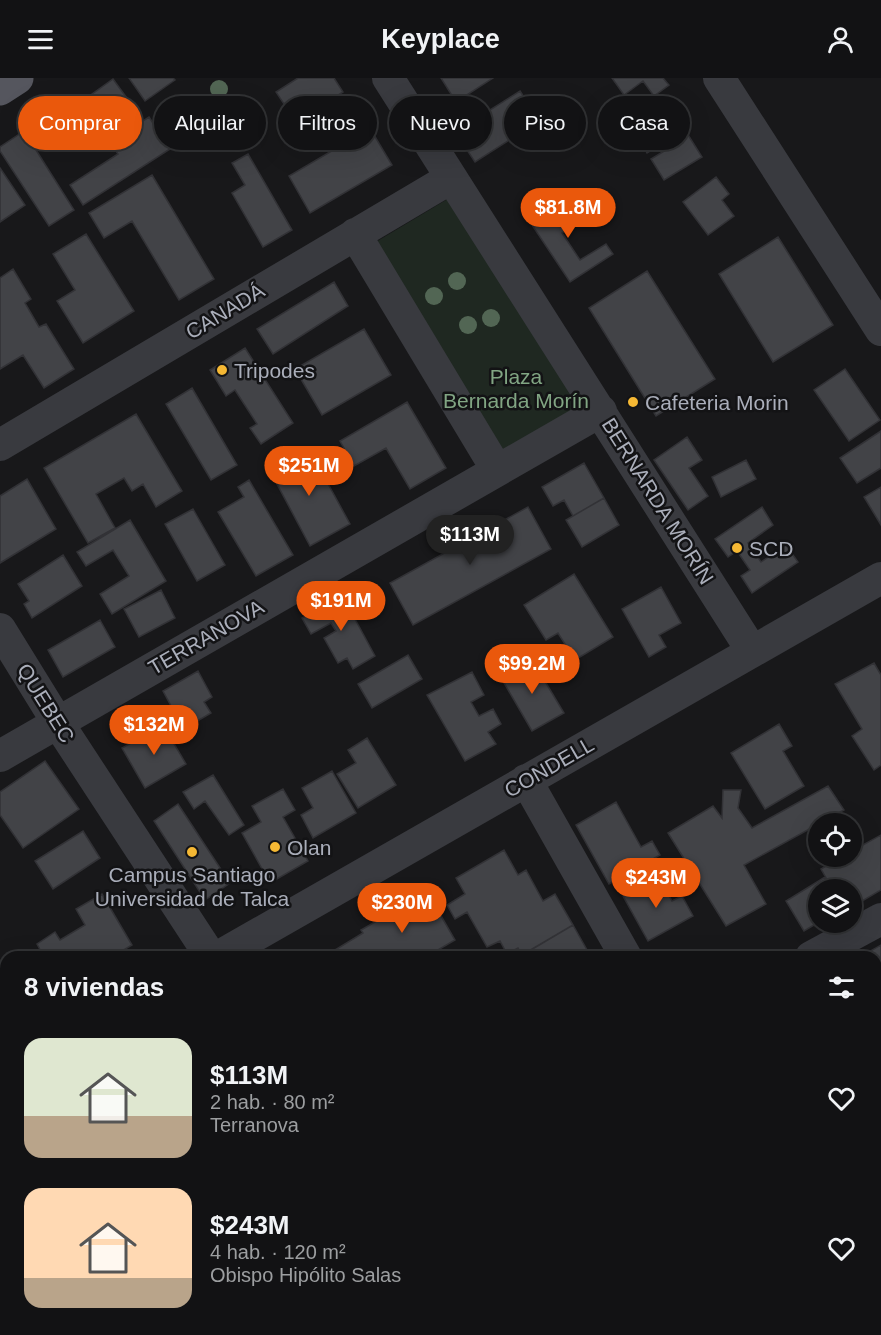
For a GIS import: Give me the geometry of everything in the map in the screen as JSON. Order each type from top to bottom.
[{"type":"main road","points":[[0,89],[17,78]]},
{"type":"street","name":"BERNARDA MORÍN","points":[[388,78],[752,651]]},
{"type":"street","points":[[719,78],[881,330]]},
{"type":"street","name":"CANADÁ","points":[[0,445],[451,178]]},
{"type":"street","points":[[355,234],[497,470]]},
{"type":"street","name":"TERRANOVA","points":[[0,756],[601,411]]},
{"type":"street","name":"CONDELL","points":[[228,951],[881,578]]},
{"type":"street","name":"QUEBEC","points":[[0,629],[58,723],[207,951]]},
{"type":"street","points":[[526,780],[623,951]]},
{"type":"street","points":[[822,951],[881,919]]},
{"type":"green space","name":"Plaza Bernarda Morín","points":[[456,194],[588,407],[499,459],[371,245]]},
{"type":"building","points":[[129,78],[173,78],[175,80],[145,101]]},
{"type":"building","points":[[298,78],[334,78],[343,92],[337,96],[279,96],[276,92]]},
{"type":"building","points":[[441,78],[493,78],[465,96],[452,96]]},
{"type":"building","points":[[612,78],[663,78],[669,85],[654,96],[643,81],[624,95]]},
{"type":"building","points":[[113,79],[125,96],[89,96]]},
{"type":"building","points":[[520,91],[523,96],[512,96]]},
{"type":"building","points":[[504,101],[504,143],[475,162],[467,150],[492,150],[492,109]]},
{"type":"building","points":[[149,117],[154,125],[154,150],[168,150],[83,205],[70,185],[118,154],[115,150],[142,150],[142,121]]},
{"type":"building","points":[[18,135],[18,150],[36,150],[74,210],[49,226],[0,151],[0,147]]},
{"type":"building","points":[[690,138],[702,157],[664,180],[651,159],[666,150],[690,150]]},
{"type":"building","points":[[377,140],[392,165],[310,213],[289,176],[333,150],[377,150]]},
{"type":"building","points":[[248,154],[292,230],[263,247],[232,193],[245,185],[232,163]]},
{"type":"building","points":[[0,168],[25,205],[0,222]]},
{"type":"building","points":[[152,175],[214,279],[179,300],[132,221],[104,238],[89,213]]},
{"type":"building","points":[[716,177],[729,194],[722,200],[734,216],[708,235],[683,202]]},
{"type":"building","points":[[576,196],[589,215],[562,233],[580,260],[606,244],[613,254],[570,282],[532,225]]},
{"type":"building","points":[[86,234],[134,311],[83,343],[57,301],[75,290],[53,254]]},
{"type":"building","points":[[778,237],[833,325],[773,362],[719,274]]},
{"type":"building","points":[[13,269],[31,299],[25,303],[39,327],[46,324],[74,369],[44,388],[23,355],[0,369],[0,278]]},
{"type":"building","points":[[647,271],[715,379],[656,416],[589,308]]},
{"type":"building","points":[[334,282],[348,306],[273,354],[257,329]]},
{"type":"building","points":[[364,329],[391,375],[322,415],[295,369]]},
{"type":"building","points":[[245,348],[293,423],[261,444],[250,428],[257,424],[235,390],[226,396],[210,370]]},
{"type":"building","points":[[845,369],[880,420],[849,441],[814,390]]},
{"type":"building","points":[[192,388],[237,465],[211,480],[166,404]]},
{"type":"building","points":[[407,402],[446,468],[410,489],[386,448],[354,466],[340,441]]},
{"type":"building","points":[[136,414],[182,491],[156,507],[143,484],[132,491],[124,478],[96,494],[115,528],[88,543],[44,468]]},
{"type":"building","points":[[881,431],[881,468],[857,483],[840,458]]},
{"type":"building","points":[[687,437],[702,460],[689,468],[708,496],[688,510],[654,460]]},
{"type":"building","points":[[308,447],[350,524],[310,546],[269,469]]},
{"type":"building","points":[[746,460],[756,479],[721,497],[712,477]]},
{"type":"building","points":[[584,463],[604,498],[573,516],[564,500],[553,506],[542,487]]},
{"type":"building","points":[[27,479],[56,529],[0,563],[0,496]]},
{"type":"building","points":[[249,480],[293,555],[256,576],[218,512],[244,497],[238,487]]},
{"type":"building","points":[[881,487],[881,525],[864,497]]},
{"type":"building","points":[[604,498],[619,525],[582,547],[566,520]]},
{"type":"building","points":[[528,507],[551,549],[413,625],[390,583]]},
{"type":"building","name":"SCD","points":[[762,507],[773,525],[748,543],[761,562],[786,545],[798,562],[752,593],[741,576],[750,570],[737,551],[728,557],[715,539]]},
{"type":"building","points":[[193,509],[225,565],[197,581],[165,524]]},
{"type":"building","points":[[130,520],[166,581],[112,614],[100,594],[129,576],[113,550],[86,566],[77,552]]},
{"type":"building","points":[[63,555],[82,586],[32,618],[24,604],[29,601],[18,584]]},
{"type":"building","points":[[574,574],[613,637],[575,660],[558,633],[546,640],[524,605]]},
{"type":"building","points":[[661,587],[681,623],[659,635],[666,647],[649,657],[622,609]]},
{"type":"building","points":[[161,590],[175,618],[139,637],[124,609]]},
{"type":"building","points":[[342,595],[375,656],[353,669],[347,658],[338,663],[324,638],[336,631],[331,623],[311,634],[302,618]]},
{"type":"building","points":[[100,620],[115,647],[63,677],[48,650]]},
{"type":"building","points":[[408,655],[422,679],[372,708],[358,684]]},
{"type":"building","points":[[531,658],[564,713],[532,731],[500,676]]},
{"type":"building","points":[[874,663],[881,675],[881,765],[874,770],[852,736],[862,729],[835,684]]},
{"type":"building","points":[[198,671],[212,697],[204,702],[211,713],[194,723],[186,711],[176,715],[163,691]]},
{"type":"building","points":[[472,672],[484,695],[471,702],[479,716],[493,709],[501,724],[488,732],[496,744],[465,761],[427,695]]},
{"type":"building","points":[[779,724],[792,746],[783,751],[804,786],[765,809],[731,753]]},
{"type":"building","points":[[163,725],[186,764],[145,788],[122,748]]},
{"type":"building","points":[[367,738],[396,785],[358,808],[337,774],[356,763],[348,750]]},
{"type":"building","points":[[45,761],[79,809],[23,848],[0,815],[0,792]]},
{"type":"building","points":[[332,771],[356,813],[313,838],[301,815],[313,808],[302,788]]},
{"type":"building","points":[[213,775],[244,825],[229,835],[205,801],[194,809],[183,792]]},
{"type":"building","points":[[828,786],[844,810],[839,813],[808,813],[808,830],[744,865],[766,904],[726,926],[668,833],[713,806],[722,818],[723,790],[741,790],[738,808],[752,828]]},
{"type":"building","name":"Olan","points":[[283,789],[295,810],[283,817],[308,861],[270,883],[242,833],[261,822],[252,806]]},
{"type":"building","points":[[616,802],[641,847],[652,841],[660,855],[609,884],[576,825]]},
{"type":"building","name":"Campus Santiago Universidad de Talca","points":[[178,804],[230,883],[205,900],[154,821]]},
{"type":"building","points":[[83,831],[100,858],[53,889],[35,861]]},
{"type":"building","points":[[881,835],[881,890],[862,901],[862,879],[827,879],[821,869],[824,867],[862,867],[862,845]]},
{"type":"building","points":[[504,850],[518,875],[526,870],[543,901],[555,894],[573,925],[529,951],[520,951],[518,948],[505,951],[500,941],[487,947],[467,912],[455,919],[447,905],[465,894],[456,878]]},
{"type":"building","points":[[658,876],[672,901],[682,896],[693,916],[648,941],[623,896]]},
{"type":"building","points":[[808,887],[808,929],[804,931],[786,901]]},
{"type":"building","points":[[102,894],[132,945],[122,951],[41,951],[37,944],[55,932],[60,940],[85,925],[76,909]]},
{"type":"building","points":[[429,895],[455,940],[436,951],[333,951],[363,933],[361,930],[415,899],[417,902]]},
{"type":"building","points":[[573,925],[588,951],[529,951]]},
{"type":"building","points":[[881,945],[881,951],[870,951]]},
{"type":"place","name":"Tripodes","points":[[222,370]]},
{"type":"place","name":"Cafeteria Morin","points":[[633,402]]},
{"type":"place","name":"SCD","points":[[737,548]]},
{"type":"place","name":"Olan","points":[[275,847]]},
{"type":"place","name":"Campus Santiago Universidad de Talca","points":[[192,852]]}]
